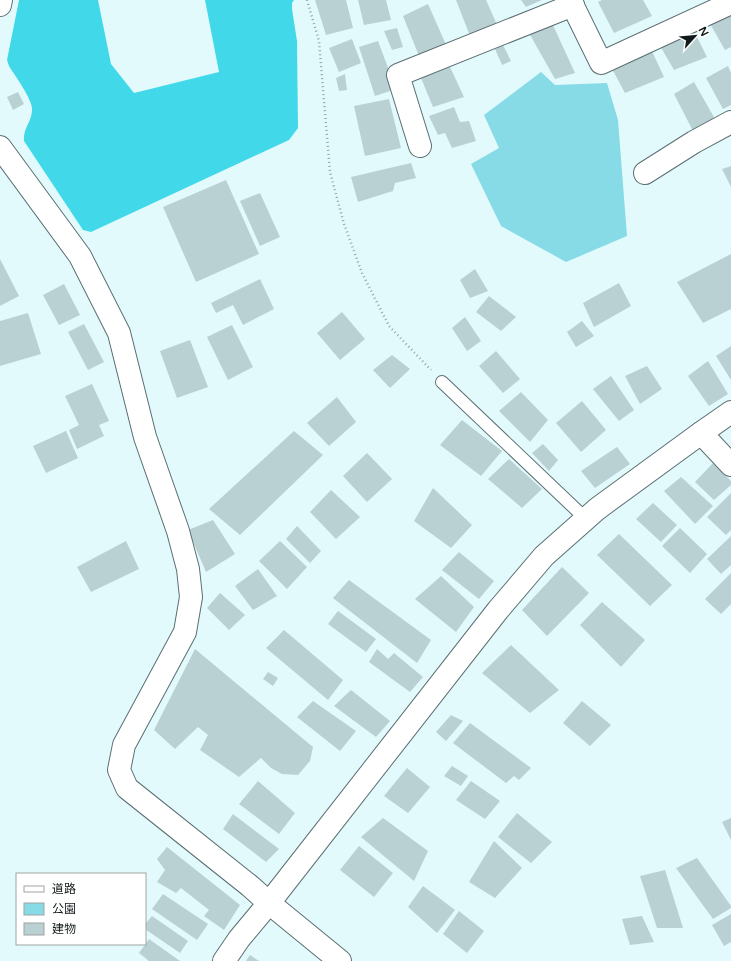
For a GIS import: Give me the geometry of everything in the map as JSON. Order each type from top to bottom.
[{"type":"street","points":[[0,5],[1,0]]},
{"type":"street","points":[[420,146],[398,76],[572,2],[601,62],[731,3]]},
{"type":"street","points":[[645,172],[694,142],[731,122]]},
{"type":"street","points":[[0,147],[80,256],[119,333],[145,437],[178,531],[188,568],[190,597],[185,632],[124,745],[119,770],[127,788],[250,886],[340,961]]},
{"type":"street","points":[[224,961],[239,939],[269,903],[498,610],[544,556],[597,509],[731,412]]},
{"type":"street","points":[[701,433],[731,465]]},
{"type":"lane","points":[[442,382],[586,519]]},
{"type":"path","points":[[307,0],[319,41],[330,172],[344,224],[362,273],[389,326],[442,382]]},
{"type":"green space","points":[[541,72],[555,85],[607,83],[618,120],[627,236],[566,262],[501,226],[471,164],[499,148],[484,115]]},
{"type":"shaded area","points":[[19,0],[98,0],[111,64],[134,93],[219,72],[205,0],[294,0],[292,3],[292,9],[297,41],[298,128],[289,140],[91,232],[83,230],[24,141],[32,107],[27,95],[9,66],[7,60]]},
{"type":"building","points":[[315,0],[346,0],[353,28],[326,35]]},
{"type":"building","points":[[358,0],[386,0],[391,20],[364,25]]},
{"type":"building","points":[[456,0],[486,0],[498,27],[470,36]]},
{"type":"building","points":[[521,0],[542,0],[526,7]]},
{"type":"building","points":[[602,0],[643,0],[652,16],[614,33],[598,2]]},
{"type":"building","points":[[428,4],[447,47],[419,56],[403,16]]},
{"type":"building","points":[[731,11],[731,47],[725,50],[709,22]]},
{"type":"building","points":[[552,23],[575,73],[555,79],[529,33]]},
{"type":"building","points":[[692,27],[707,57],[674,70],[659,44]]},
{"type":"building","points":[[397,28],[403,47],[392,50],[384,31]]},
{"type":"building","points":[[352,39],[361,63],[339,72],[329,48]]},
{"type":"building","points":[[378,41],[396,89],[375,96],[359,47]]},
{"type":"building","points":[[503,45],[511,61],[502,65],[495,49]]},
{"type":"building","points":[[649,45],[664,77],[625,93],[610,65]]},
{"type":"building","points":[[728,66],[731,73],[731,105],[723,109],[706,78]]},
{"type":"building","points":[[450,67],[464,97],[433,107],[421,78]]},
{"type":"building","points":[[345,74],[347,90],[339,91],[336,78]]},
{"type":"building","points":[[694,82],[715,119],[693,131],[674,94]]},
{"type":"building","points":[[18,92],[24,104],[13,110],[7,97]]},
{"type":"building","points":[[389,99],[401,148],[365,156],[354,106]]},
{"type":"building","points":[[454,107],[460,122],[469,121],[476,141],[452,148],[445,133],[438,135],[429,116]]},
{"type":"building","points":[[411,163],[416,178],[395,183],[393,191],[358,202],[351,177]]},
{"type":"building","points":[[731,166],[731,187],[722,169]]},
{"type":"building","points":[[226,180],[259,254],[196,282],[163,207]]},
{"type":"building","points":[[260,193],[280,237],[260,246],[240,201]]},
{"type":"building","points":[[731,254],[731,309],[703,323],[677,282]]},
{"type":"building","points":[[0,259],[19,296],[0,306]]},
{"type":"building","points":[[475,269],[488,291],[470,298],[460,280]]},
{"type":"building","points":[[260,279],[274,309],[243,325],[233,305],[216,313],[211,303]]},
{"type":"building","points":[[619,283],[631,306],[594,327],[583,303]]},
{"type":"building","points":[[64,284],[80,315],[59,325],[43,295]]},
{"type":"building","points":[[489,296],[516,317],[501,331],[476,312]]},
{"type":"building","points":[[342,312],[365,339],[340,360],[317,333]]},
{"type":"building","points":[[28,313],[41,354],[0,366],[0,321]]},
{"type":"building","points":[[465,317],[481,341],[467,351],[452,328]]},
{"type":"building","points":[[582,321],[594,336],[576,347],[567,332]]},
{"type":"building","points":[[84,324],[104,362],[88,370],[68,332]]},
{"type":"building","points":[[232,325],[253,367],[228,380],[207,337]]},
{"type":"building","points":[[190,340],[208,387],[177,398],[160,351]]},
{"type":"building","points":[[731,346],[731,380],[716,356]]},
{"type":"building","points":[[496,351],[520,379],[503,393],[479,366]]},
{"type":"building","points":[[392,355],[410,369],[390,388],[373,370]]},
{"type":"building","points":[[708,361],[728,394],[709,406],[688,376]]},
{"type":"building","points":[[647,366],[662,389],[640,404],[625,376]]},
{"type":"building","points":[[611,376],[634,410],[619,421],[593,389]]},
{"type":"building","points":[[92,384],[109,421],[99,425],[104,436],[77,449],[69,430],[79,425],[65,396]]},
{"type":"building","points":[[521,392],[548,420],[530,442],[499,411]]},
{"type":"building","points":[[337,397],[356,422],[329,446],[307,423]]},
{"type":"building","points":[[582,401],[606,430],[581,452],[556,423]]},
{"type":"building","points":[[462,420],[502,451],[481,476],[440,445]]},
{"type":"building","points":[[66,431],[78,458],[46,473],[33,446]]},
{"type":"building","points":[[294,431],[323,455],[240,535],[209,509]]},
{"type":"building","points":[[543,444],[558,460],[549,471],[532,453]]},
{"type":"building","points":[[617,447],[630,464],[595,488],[581,471]]},
{"type":"building","points":[[367,453],[392,479],[367,502],[343,476]]},
{"type":"building","points":[[509,459],[542,489],[522,508],[488,479]]},
{"type":"building","points":[[713,463],[731,481],[731,485],[714,500],[695,482]]},
{"type":"building","points":[[681,477],[713,506],[695,524],[664,491]]},
{"type":"building","points":[[433,488],[472,525],[451,548],[414,521]]},
{"type":"building","points":[[331,490],[360,517],[336,539],[310,512]]},
{"type":"building","points":[[731,493],[731,530],[726,535],[707,517]]},
{"type":"building","points":[[653,503],[677,525],[661,542],[636,519]]},
{"type":"building","points":[[213,520],[235,554],[206,572],[188,530]]},
{"type":"building","points":[[297,526],[321,551],[310,563],[286,539]]},
{"type":"building","points":[[680,528],[707,554],[690,573],[662,546]]},
{"type":"building","points":[[619,534],[672,585],[650,606],[597,555]]},
{"type":"building","points":[[731,536],[731,565],[721,574],[707,559]]},
{"type":"building","points":[[126,541],[139,569],[91,592],[77,567]]},
{"type":"building","points":[[280,541],[307,567],[287,589],[259,561]]},
{"type":"building","points":[[459,552],[494,581],[479,599],[442,570]]},
{"type":"building","points":[[562,567],[589,593],[547,636],[522,610]]},
{"type":"building","points":[[258,569],[277,596],[253,610],[235,586]]},
{"type":"building","points":[[731,573],[731,604],[721,614],[705,599]]},
{"type":"building","points":[[441,576],[474,607],[456,632],[415,599]]},
{"type":"building","points":[[349,580],[431,640],[417,663],[333,598]]},
{"type":"building","points":[[220,593],[245,615],[229,630],[207,608]]},
{"type":"building","points":[[602,602],[645,640],[621,667],[580,625]]},
{"type":"building","points":[[338,611],[376,639],[366,652],[328,624]]},
{"type":"building","points":[[284,630],[343,680],[328,700],[266,648]]},
{"type":"building","points":[[511,645],[559,690],[530,713],[482,673]]},
{"type":"building","points":[[195,649],[313,747],[310,761],[298,775],[282,774],[271,768],[261,758],[239,777],[200,750],[208,735],[198,727],[175,749],[154,730]]},
{"type":"building","points":[[377,649],[388,659],[394,653],[423,677],[410,692],[369,662]]},
{"type":"building","points":[[268,672],[278,678],[273,686],[263,679]]},
{"type":"building","points":[[351,690],[390,721],[376,737],[334,706]]},
{"type":"building","points":[[313,701],[356,731],[340,751],[297,717]]},
{"type":"building","points":[[582,701],[611,725],[590,746],[563,723]]},
{"type":"building","points":[[451,715],[463,721],[446,741],[436,732]]},
{"type":"building","points":[[470,723],[531,768],[519,780],[514,776],[506,783],[453,743]]},
{"type":"building","points":[[452,766],[468,776],[461,786],[444,776]]},
{"type":"building","points":[[407,768],[430,787],[408,813],[384,796]]},
{"type":"building","points":[[258,781],[295,813],[279,834],[239,804]]},
{"type":"building","points":[[471,781],[500,801],[485,819],[456,800]]},
{"type":"building","points":[[517,813],[552,842],[531,863],[498,837]]},
{"type":"building","points":[[233,814],[279,849],[266,862],[223,829]]},
{"type":"building","points":[[383,818],[428,851],[414,881],[361,837]]},
{"type":"building","points":[[731,818],[731,840],[722,822]]},
{"type":"building","points":[[494,841],[522,868],[495,898],[469,882]]},
{"type":"building","points":[[359,846],[393,873],[374,897],[340,870]]},
{"type":"building","points":[[167,847],[240,905],[224,930],[204,916],[209,910],[181,888],[176,893],[157,882],[165,870],[157,859]]},
{"type":"building","points":[[697,858],[731,906],[731,908],[713,919],[676,868]]},
{"type":"building","points":[[665,870],[683,928],[657,928],[640,876]]},
{"type":"building","points":[[423,886],[455,910],[437,933],[408,907]]},
{"type":"building","points":[[163,894],[208,924],[197,940],[152,909]]},
{"type":"building","points":[[459,911],[484,931],[467,953],[443,934]]},
{"type":"building","points":[[731,914],[731,942],[724,946],[712,925]]},
{"type":"building","points":[[152,916],[188,941],[180,953],[146,930],[146,923]]},
{"type":"building","points":[[642,916],[654,942],[630,945],[622,919]]},
{"type":"building","points":[[149,939],[180,961],[149,961],[139,953]]},
{"type":"building","points":[[250,955],[259,961],[246,961]]}]
